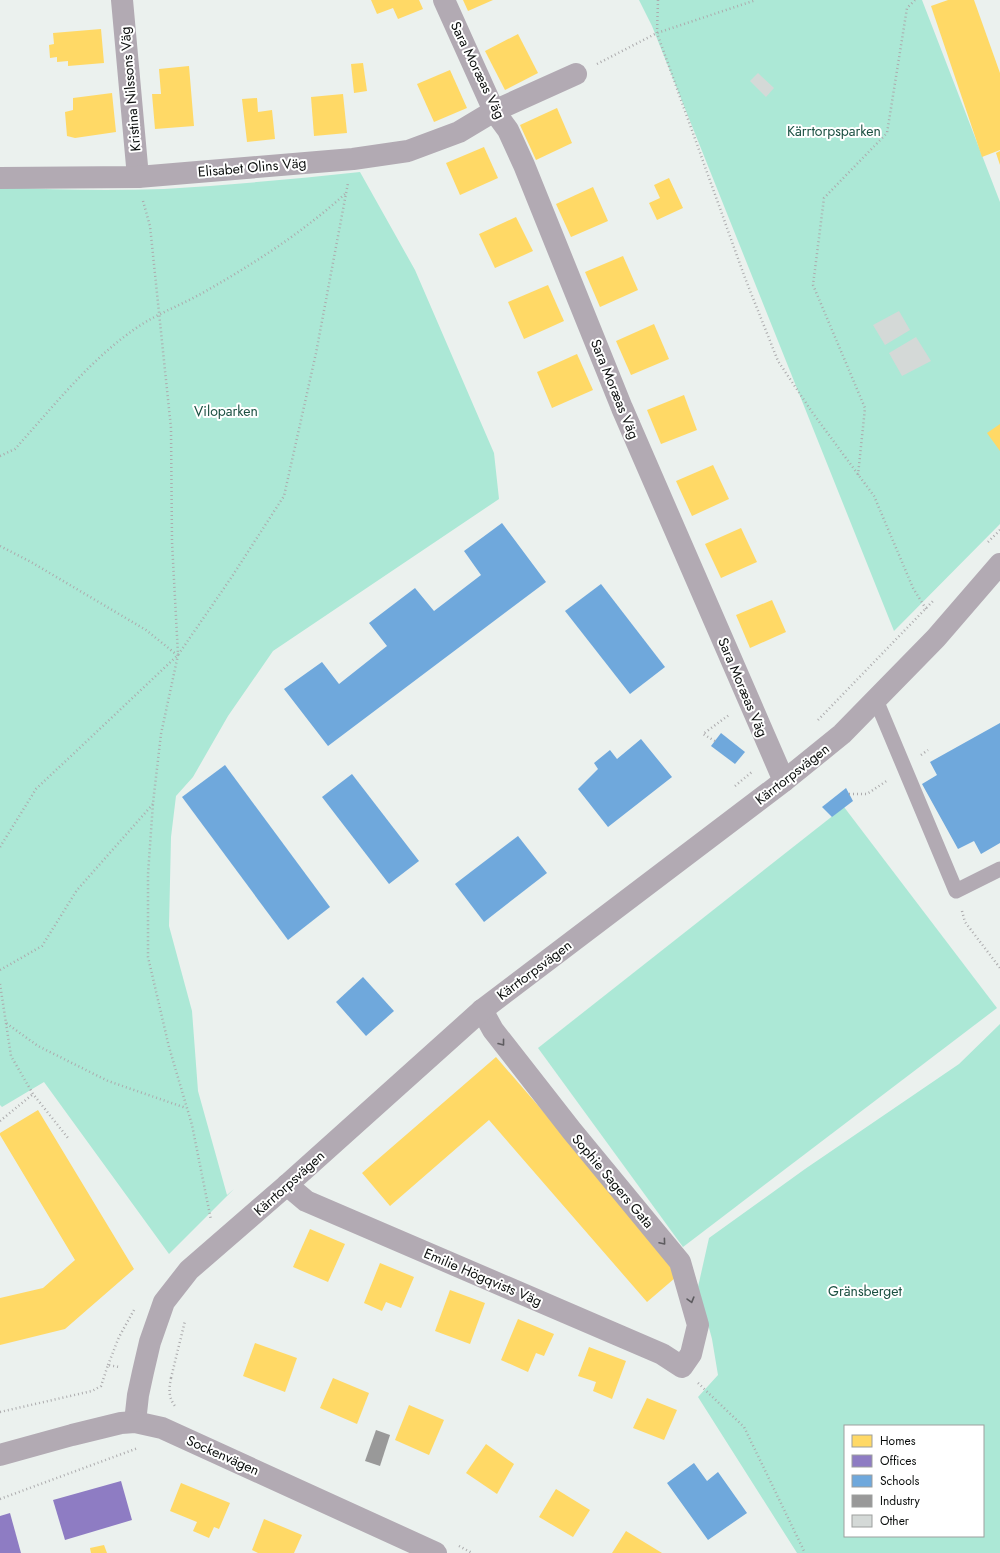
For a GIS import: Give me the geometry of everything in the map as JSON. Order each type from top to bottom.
[{"type":"street","name":"Kristina Nilssons Väg","points":[[122,0],[138,177]]},
{"type":"street","name":"Sara Moræas Väg","points":[[444,0],[494,111],[508,130],[524,165],[622,408],[784,781]]},
{"type":"street","name":"Elisabet Olins Väg","points":[[0,178],[138,177],[353,159],[408,151],[459,132],[494,111],[576,74]]},
{"type":"street","name":"Kärrtorpsvägen","points":[[135,1422],[138,1395],[150,1342],[164,1302],[189,1270],[287,1185],[482,1010],[784,781],[842,734],[943,630],[1000,564]]},
{"type":"street","name":"Sophie Sagers Gata","points":[[482,1010],[493,1030],[572,1132],[680,1262],[698,1325],[690,1354],[682,1367]]},
{"type":"street","name":"Emilie Högqvists Väg","points":[[287,1185],[306,1201],[662,1354],[682,1367]]},
{"type":"street","name":"Sockenvägen","points":[[0,1455],[121,1423],[135,1422],[162,1428],[436,1553]]},
{"type":"lane","points":[[876,700],[956,891],[1000,869]]},
{"type":"path","points":[[658,0],[657,33],[746,278],[778,361],[812,412],[874,496],[913,588],[926,609],[943,630]]},
{"type":"path","points":[[576,74],[657,33],[756,0]]},
{"type":"path","points":[[858,474],[865,408],[812,285],[824,198],[887,133],[907,8],[915,0]]},
{"type":"path","points":[[0,847],[36,789],[178,655],[231,578],[284,496],[316,353],[353,159]]},
{"type":"path","points":[[138,177],[150,226],[171,428],[172,542],[178,655],[161,734],[153,803],[148,874],[148,957],[169,1047],[192,1125],[211,1221]]},
{"type":"path","points":[[0,456],[15,449],[96,360],[132,331],[160,314],[206,291],[274,248],[323,214],[346,194]]},
{"type":"path","points":[[0,546],[31,562],[146,630],[178,655]]},
{"type":"path","points":[[715,741],[703,734],[749,700]]},
{"type":"path","points":[[0,970],[42,946],[77,890],[153,803]]},
{"type":"path","points":[[956,891],[965,922],[1000,968]]},
{"type":"path","points":[[0,984],[11,1056],[33,1094],[68,1138]]},
{"type":"path","points":[[6,1023],[38,1046],[108,1081],[186,1108]]},
{"type":"path","points":[[0,1121],[33,1094]]},
{"type":"path","points":[[172,1402],[169,1390],[186,1316]]},
{"type":"path","points":[[0,1412],[92,1391],[101,1386],[108,1365],[171,1378]]},
{"type":"path","points":[[682,1367],[744,1427],[805,1553]]},
{"type":"path","points":[[0,1499],[143,1446]]},
{"type":"green space","name":"Kärrtorpsparken","points":[[639,0],[922,0],[1000,202],[1000,524],[894,631],[652,26]]},
{"type":"green space","name":"Viloparken","points":[[360,172],[415,270],[494,453],[499,499],[273,651],[228,716],[193,777],[176,796],[171,837],[169,926],[192,1011],[198,1091],[227,1195],[234,1189],[169,1254],[44,1082],[2,1107],[0,1105],[0,187],[82,190],[164,189],[262,182]]},
{"type":"green space","points":[[844,807],[997,1008],[683,1247],[538,1048]]},
{"type":"green space","name":"Gränsberget","points":[[1000,1024],[1000,1553],[797,1553],[698,1397],[718,1375],[712,1339],[698,1287],[709,1238],[805,1169],[959,1064]]},
{"type":"building: Homes","points":[[371,0],[419,0],[423,9],[398,19],[393,8],[377,14]]},
{"type":"building: Homes","points":[[463,0],[493,0],[468,11]]},
{"type":"building: Homes","points":[[948,0],[974,0],[1000,73],[1000,150],[982,157],[931,6]]},
{"type":"building: Homes","points":[[101,29],[104,63],[68,66],[68,61],[57,62],[57,57],[50,58],[49,45],[54,44],[53,33]]},
{"type":"building: Homes","points":[[518,34],[538,73],[505,90],[485,51]]},
{"type":"building: Homes","points":[[363,63],[367,91],[354,93],[351,64]]},
{"type":"building: Homes","points":[[189,66],[194,126],[155,129],[152,94],[161,94],[159,69]]},
{"type":"building: Homes","points":[[450,70],[467,108],[434,122],[417,84]]},
{"type":"building: Homes","points":[[112,93],[116,132],[75,138],[67,136],[65,112],[73,110],[73,98]]},
{"type":"building: Homes","points":[[343,94],[347,133],[314,136],[311,97]]},
{"type":"building: Homes","points":[[257,98],[258,112],[272,110],[275,139],[247,142],[242,99]]},
{"type":"building: Homes","points":[[557,108],[572,143],[536,160],[520,125]]},
{"type":"building: Homes","points":[[484,147],[498,178],[460,195],[446,163]]},
{"type":"building: Homes","points":[[1000,151],[1000,165],[996,153]]},
{"type":"building: Homes","points":[[669,178],[683,208],[657,220],[649,203],[660,198],[654,185]]},
{"type":"building: Homes","points":[[593,187],[608,221],[571,237],[556,204]]},
{"type":"building: Homes","points":[[516,217],[533,251],[495,268],[479,234]]},
{"type":"building: Homes","points":[[623,256],[638,290],[600,307],[585,272]]},
{"type":"building: Homes","points":[[548,285],[564,321],[524,339],[508,302]]},
{"type":"building: Homes","points":[[654,324],[669,359],[631,375],[616,341]]},
{"type":"building: Homes","points":[[577,354],[593,390],[552,408],[537,372]]},
{"type":"building: Homes","points":[[684,395],[697,430],[661,444],[647,410]]},
{"type":"building: Homes","points":[[1000,424],[1000,451],[987,433]]},
{"type":"building: Homes","points":[[713,465],[729,499],[692,516],[676,481]]},
{"type":"building: Homes","points":[[741,528],[757,562],[721,578],[705,544]]},
{"type":"building: Homes","points":[[772,600],[786,632],[750,648],[736,615]]},
{"type":"building: Homes","points":[[496,1057],[682,1272],[647,1302],[489,1120],[390,1206],[362,1173]]},
{"type":"building: Homes","points":[[38,1110],[134,1269],[65,1329],[0,1345],[0,1298],[43,1288],[75,1260],[0,1135],[0,1133]]},
{"type":"building: Homes","points":[[310,1229],[345,1244],[328,1282],[293,1267]]},
{"type":"building: Homes","points":[[380,1263],[414,1277],[401,1308],[386,1302],[382,1311],[364,1303]]},
{"type":"building: Homes","points":[[450,1290],[485,1303],[470,1344],[435,1331]]},
{"type":"building: Homes","points":[[518,1319],[554,1334],[544,1356],[536,1353],[528,1372],[501,1360]]},
{"type":"building: Homes","points":[[255,1343],[297,1358],[285,1392],[243,1376]]},
{"type":"building: Homes","points":[[589,1347],[626,1361],[612,1399],[593,1391],[596,1382],[578,1376]]},
{"type":"building: Homes","points":[[333,1378],[369,1393],[357,1424],[320,1408]]},
{"type":"building: Homes","points":[[647,1398],[677,1410],[664,1440],[633,1428]]},
{"type":"building: Homes","points":[[409,1405],[444,1420],[429,1455],[395,1440]]},
{"type":"building: Homes","points":[[486,1444],[514,1464],[497,1494],[466,1473]]},
{"type":"building: Homes","points":[[181,1483],[230,1503],[219,1529],[214,1527],[209,1538],[193,1531],[197,1522],[170,1511]]},
{"type":"building: Homes","points":[[556,1489],[590,1510],[573,1537],[539,1517]]},
{"type":"building: Homes","points":[[264,1519],[302,1535],[294,1553],[258,1553],[252,1550]]},
{"type":"building: Homes","points":[[626,1531],[662,1553],[612,1553]]},
{"type":"building: Homes","points":[[104,1545],[107,1553],[91,1553],[90,1548]]},
{"type":"building: Offices","points":[[121,1481],[132,1520],[65,1540],[53,1500]]},
{"type":"building: Offices","points":[[10,1513],[21,1553],[0,1553],[0,1516]]},
{"type":"building: Schools","points":[[502,523],[546,582],[328,746],[284,689],[322,662],[339,684],[387,646],[369,623],[415,588],[434,611],[481,575],[464,551]]},
{"type":"building: Schools","points":[[601,584],[665,667],[630,694],[565,611]]},
{"type":"building: Schools","points":[[1000,723],[1000,843],[981,854],[974,841],[958,849],[922,784],[937,775],[930,762]]},
{"type":"building: Schools","points":[[721,733],[745,752],[735,764],[711,746]]},
{"type":"building: Schools","points":[[641,739],[672,777],[608,827],[578,789],[598,769],[594,763],[610,750],[617,759]]},
{"type":"building: Schools","points":[[225,765],[330,907],[288,940],[182,797]]},
{"type":"building: Schools","points":[[352,774],[419,861],[389,884],[322,797]]},
{"type":"building: Schools","points":[[846,788],[853,801],[832,817],[822,807]]},
{"type":"building: Schools","points":[[518,836],[547,873],[484,922],[455,884]]},
{"type":"building: Schools","points":[[363,977],[394,1011],[366,1036],[336,1002]]},
{"type":"building: Schools","points":[[694,1463],[707,1481],[718,1472],[747,1513],[708,1540],[667,1483]]},
{"type":"building: Industry","points":[[376,1430],[390,1435],[380,1466],[365,1461]]},
{"type":"building: Other","points":[[758,73],[774,88],[766,97],[750,81]]},
{"type":"building: Other","points":[[899,311],[910,330],[885,345],[873,325]]},
{"type":"building: Other","points":[[916,337],[931,361],[902,376],[889,353]]}]
